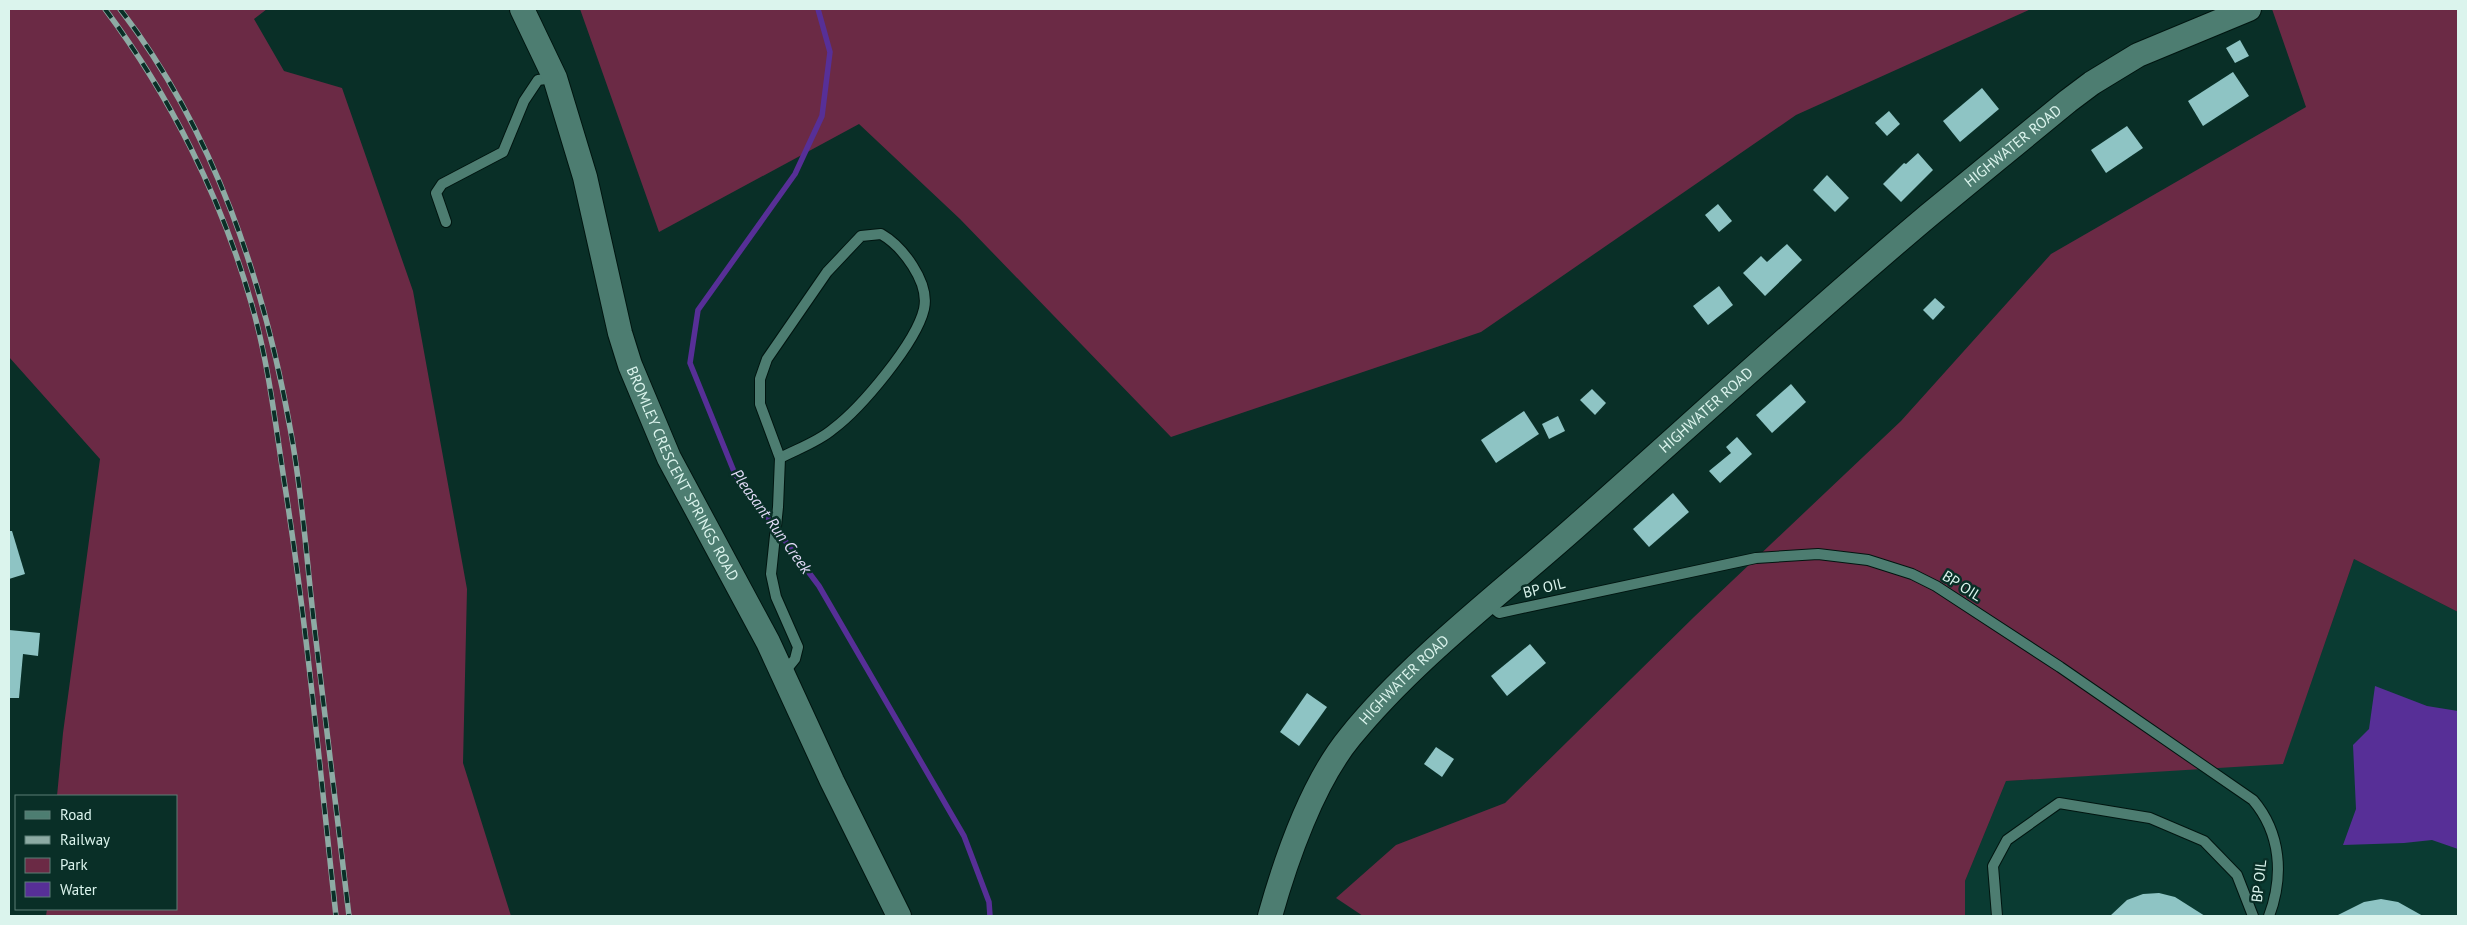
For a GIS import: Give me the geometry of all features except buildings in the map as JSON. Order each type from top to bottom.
[{"type":"street","name":"BROMLEY CRESCENT SPRINGS ROAD","points":[[522,9],[555,78],[585,177],[620,333],[630,365],[669,458],[768,642],[782,675],[899,916]]},
{"type":"street","name":"HIGHWATER ROAD","points":[[1270,916],[1290,853],[1309,808],[1349,738],[1399,683],[1914,229],[2068,101],[2092,83],[2138,55],[2249,9]]},
{"type":"lane","points":[[446,222],[436,193],[442,184],[503,152],[524,101],[538,80],[555,78]]},
{"type":"lane","points":[[780,458],[832,430],[853,412],[875,388],[919,321],[924,308],[924,292],[914,268],[894,241],[881,234],[861,236],[827,272],[767,359],[760,379],[760,404],[780,458],[775,551],[771,574],[773,588],[798,648],[795,659],[782,675]]},
{"type":"lane","name":"BP OIL","points":[[1488,604],[1499,613],[1507,612],[1756,558],[1818,554],[1868,560],[1912,574],[1936,586],[2060,667],[2253,800],[2264,813],[2272,829],[2276,846],[2278,866],[2269,916]]},
{"type":"lane","points":[[1996,916],[1993,866],[2007,840],[2059,803],[2150,818],[2204,841],[2237,875],[2253,916]]},
{"type":"shaded area","points":[[2354,559],[2458,612],[2458,916],[1965,916],[1965,881],[2006,781],[2283,763]]},
{"type":"green space","points":[[9,9],[267,9],[254,19],[284,71],[342,88],[413,291],[467,589],[463,763],[511,916],[46,916],[47,910],[178,910],[178,795],[57,795],[63,733],[100,459],[9,357]]},
{"type":"green space","points":[[580,9],[2031,9],[1796,115],[1481,332],[1171,437],[960,219],[859,124],[659,232]]},
{"type":"green space","points":[[2272,9],[2458,9],[2458,612],[2354,559],[2283,764],[2006,781],[1965,881],[1965,916],[1363,916],[1336,898],[1396,845],[1505,803],[1694,617],[1901,421],[2051,254],[2306,107]]},
{"type":"water","points":[[2375,686],[2427,706],[2458,711],[2458,849],[2432,840],[2343,845],[2356,809],[2353,745],[2369,729]]},
{"type":"waterway","name":"Pleasant Run Creek","points":[[818,9],[830,52],[822,116],[795,174],[698,310],[690,363],[735,474],[819,586],[964,836],[989,902],[990,916]]},
{"type":"railway","points":[[105,9],[129,42],[172,112],[209,186],[239,263],[257,324],[270,391],[300,589],[336,916]]},
{"type":"railway","points":[[120,9],[154,57],[183,106],[209,158],[231,211],[250,265],[266,320],[280,376],[299,483],[349,916]]}]
